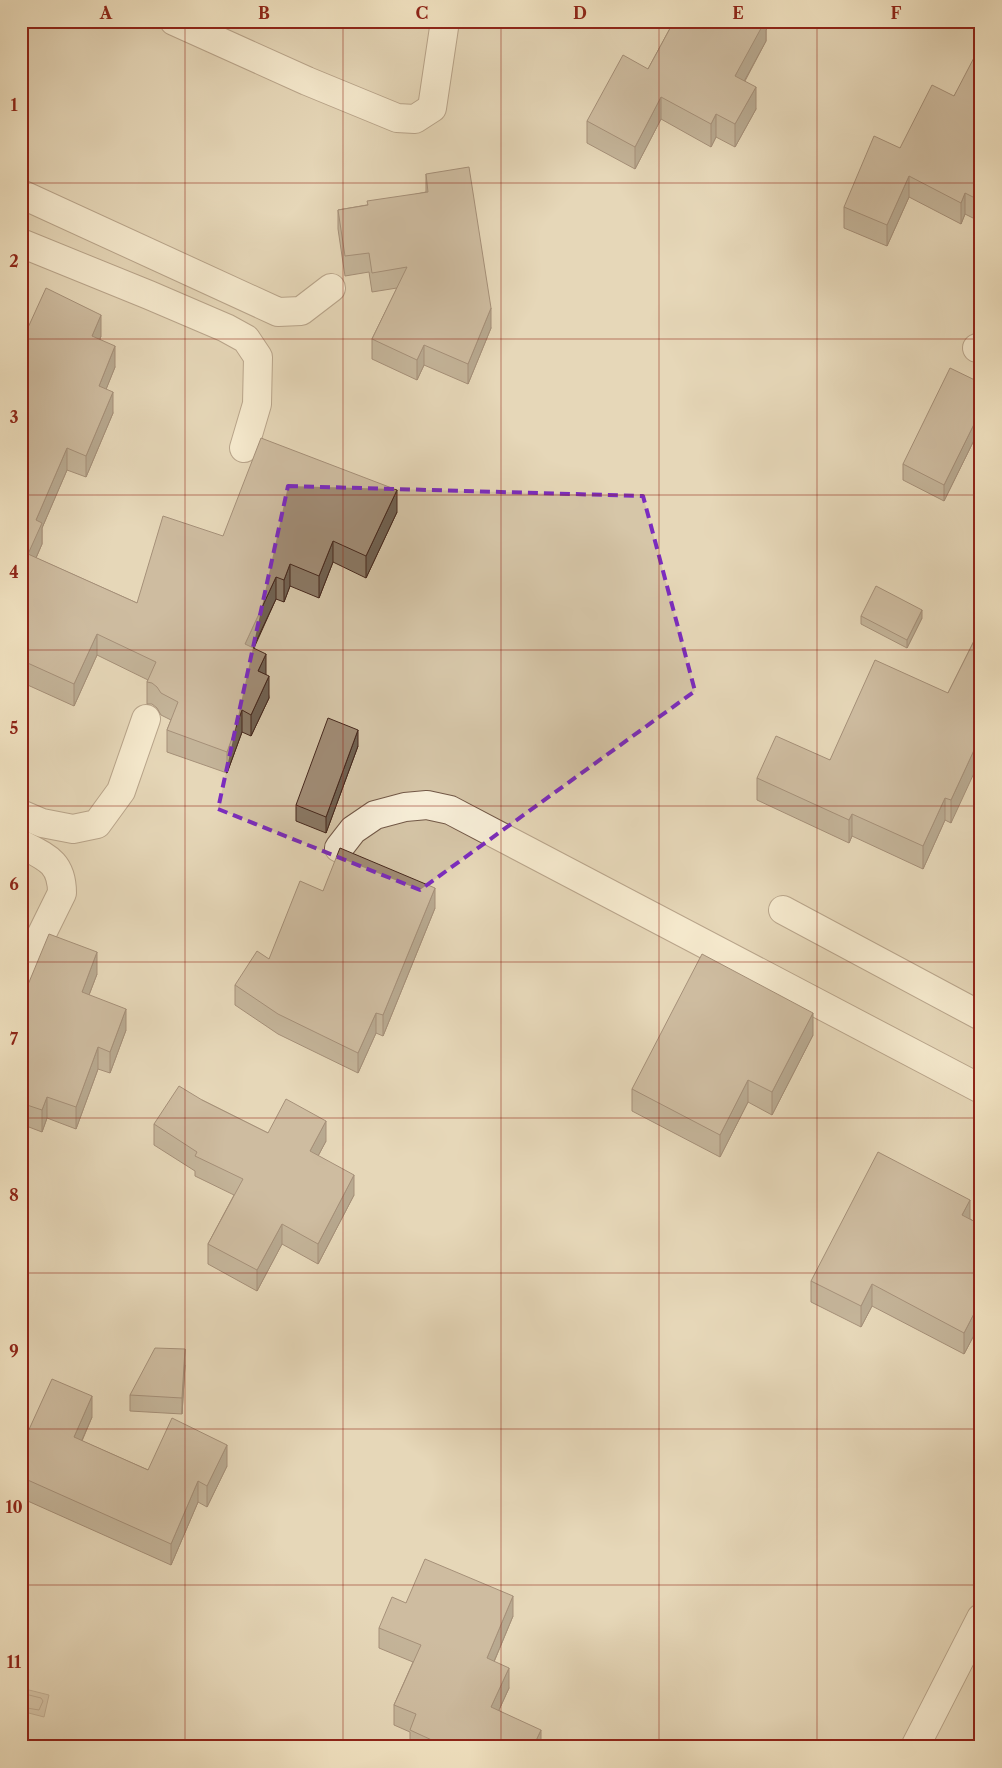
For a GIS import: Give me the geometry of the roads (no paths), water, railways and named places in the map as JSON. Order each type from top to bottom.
[{"type":"street","points":[[174,21],[366,106],[397,118],[415,119],[432,108],[445,21]]},
{"type":"street","points":[[21,194],[278,312],[301,311],[331,288]]},
{"type":"street","points":[[21,243],[149,295],[226,328],[246,339],[258,357],[258,385],[257,404],[244,448]]},
{"type":"street","points":[[21,814],[42,823],[73,829],[97,824],[121,791],[146,720]]},
{"type":"street","points":[[339,848],[353,830],[374,815],[405,807],[427,805],[450,810],[981,1089]]},
{"type":"street","points":[[21,844],[43,856],[58,868],[62,881],[62,893],[25,968]]},
{"type":"street","points":[[783,910],[981,1016]]},
{"type":"street","points":[[915,1747],[981,1618]]},
{"type":"water","points":[[21,1688],[49,1695],[44,1717],[21,1711]]}]
